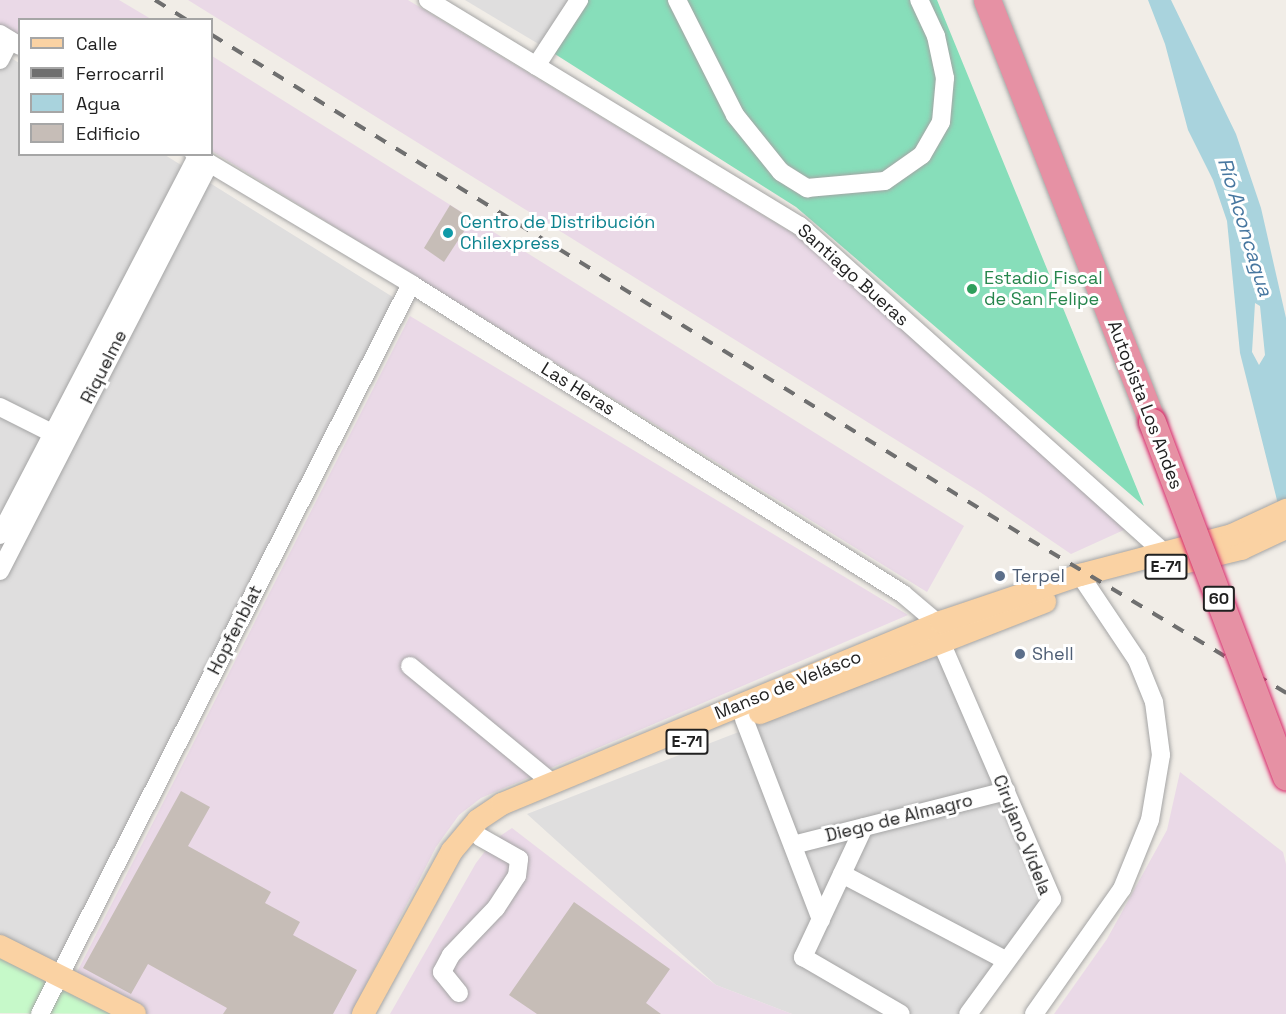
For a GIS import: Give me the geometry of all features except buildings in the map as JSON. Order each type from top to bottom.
[{"type":"highway","name":"Autopista Los Andes","points":[[987,0],[1286,728]]},
{"type":"highway","name":"Autopista Los Andes","points":[[1007,0],[1160,419],[1286,777]]},
{"type":"main road","name":"Manso de Velásco","points":[[1237,542],[1286,510]]},
{"type":"main road","name":"Manso de Velásco","points":[[363,1014],[460,840],[495,808],[551,782],[1085,581],[1286,528]]},
{"type":"main road","name":"Manso de Velásco","points":[[380,1014],[463,858],[480,837],[502,819],[528,805],[744,719],[944,634]]},
{"type":"main road","points":[[0,946],[135,1014]]},
{"type":"street","name":"Santiago Bueras","points":[[428,0],[800,226],[1170,558]]},
{"type":"street","points":[[536,66],[579,0]]},
{"type":"street","points":[[677,0],[735,115],[781,172],[807,188],[885,181],[922,155],[941,122],[945,78],[936,36],[920,0]]},
{"type":"street","points":[[0,60],[10,40]]},
{"type":"street","name":"Las Heras","points":[[200,158],[411,284],[903,594],[944,634]]},
{"type":"street","name":"Riquelme","points":[[0,571],[59,437],[200,158]]},
{"type":"street","name":"Hopfenblat","points":[[40,1014],[411,284]]},
{"type":"street","points":[[0,407],[59,437]]},
{"type":"street","name":"Riquelme","points":[[0,535],[59,437]]},
{"type":"street","points":[[1034,1014],[1122,889],[1150,820],[1161,755],[1154,702],[1137,660],[1085,581]]},
{"type":"street","name":"Cirujano Videla","points":[[944,634],[1005,791],[1052,898],[968,1014]]},
{"type":"street","points":[[410,666],[551,782]]},
{"type":"street","points":[[744,719],[820,920]]},
{"type":"street","name":"Diego de Almagro","points":[[793,845],[1005,791]]},
{"type":"street","points":[[864,827],[803,957],[901,1014]]},
{"type":"street","points":[[459,993],[442,972],[451,955],[496,908],[518,876],[519,859],[480,837]]},
{"type":"street","points":[[842,874],[1005,960]]},
{"type":"shaded area","points":[[0,0],[119,0],[149,18],[18,18],[18,36],[0,25]]},
{"type":"shaded area","points":[[188,0],[408,0],[797,236],[1126,529],[1071,554],[980,492]]},
{"type":"shaded area","points":[[465,0],[572,0],[547,49]]},
{"type":"shaded area","points":[[0,51],[18,62],[18,156],[167,156],[396,299],[57,967],[0,936]]},
{"type":"shaded area","points":[[213,57],[964,526],[927,592],[213,152]]},
{"type":"shaded area","points":[[410,316],[908,615],[481,798],[459,815],[436,847],[351,1014],[145,1014],[74,978]]},
{"type":"shaded area","points":[[940,654],[1041,900],[969,1014],[792,1014],[716,985],[527,814]]},
{"type":"shaded area","points":[[1180,772],[1283,852],[1286,864],[1286,1014],[1054,1014],[1107,939],[1167,830]]},
{"type":"shaded area","points":[[512,828],[716,985],[792,1014],[390,1014],[476,863],[493,841]]},
{"type":"green space","name":"Estadio Fiscal de San Felipe","points":[[572,0],[937,0],[1144,506],[796,207],[547,49]]},
{"type":"green space","points":[[0,952],[124,1014],[0,1013]]},
{"type":"water","name":"Río Aconcagua","points":[[1148,0],[1171,0],[1236,134],[1261,208],[1286,318],[1286,536],[1240,353],[1227,221],[1213,180],[1188,130],[1165,44]],"holes":[[[1255,303],[1260,306],[1265,355],[1259,365],[1252,352]]]},
{"type":"railway","points":[[155,0],[184,18]]},
{"type":"railway","points":[[213,36],[1029,539],[1286,693]]},
{"type":"place","name":"Centro de Distribución Chilexpress","points":[[448,233]]},
{"type":"place","name":"Estadio Fiscal de San Felipe","points":[[972,289]]},
{"type":"place","name":"Terpel","points":[[1000,576]]},
{"type":"place","name":"Shell","points":[[1020,654]]}]
